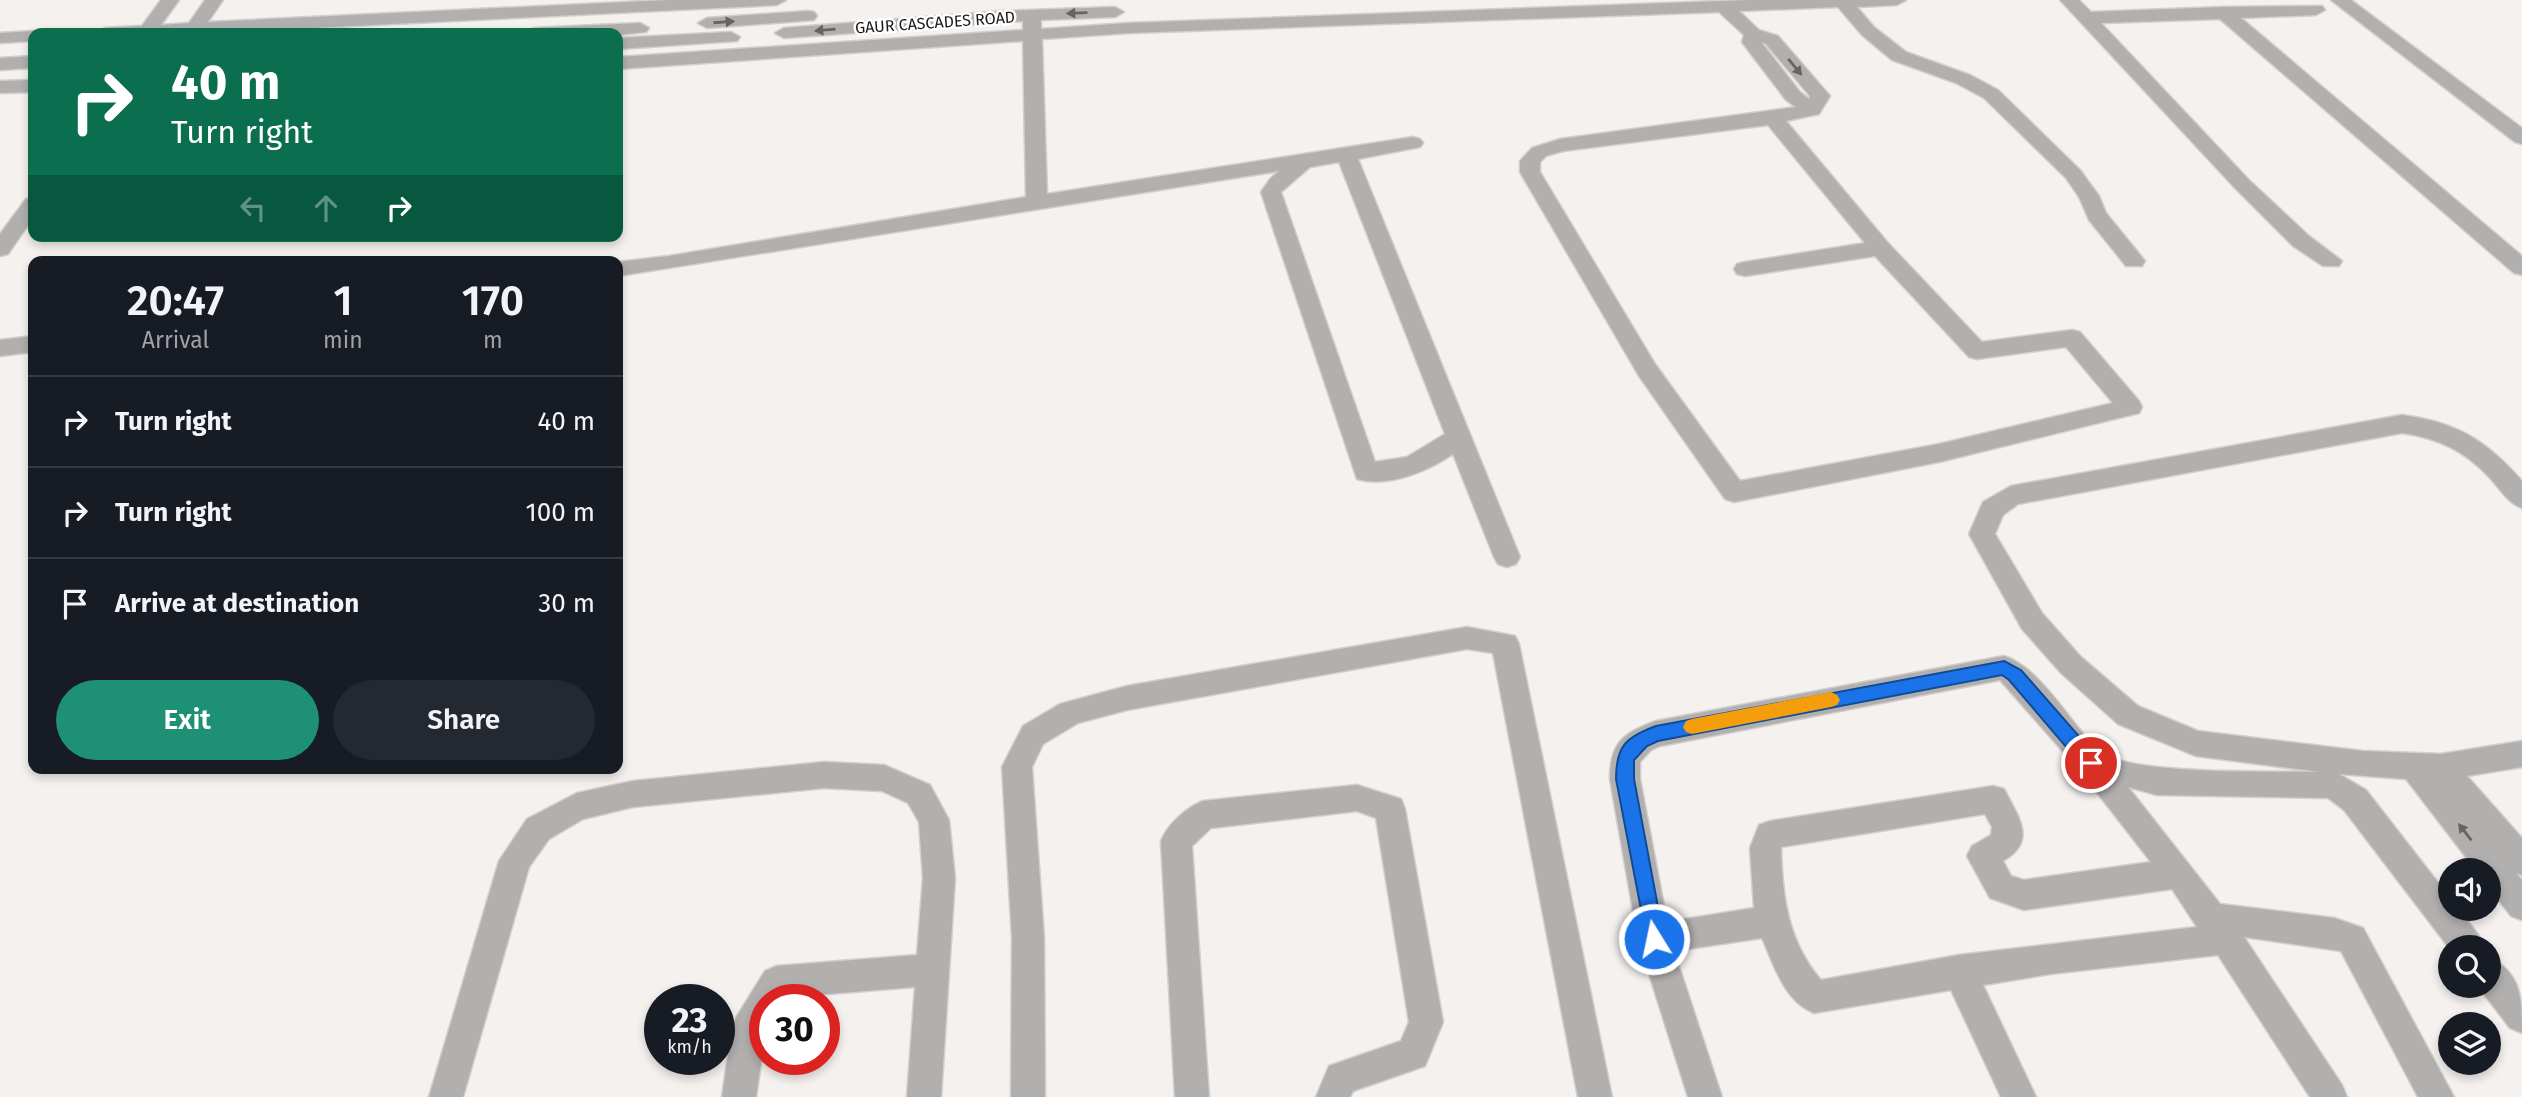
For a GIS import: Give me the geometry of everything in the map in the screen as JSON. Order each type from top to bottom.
[{"type":"street","points":[[151,28],[170,0]]},
{"type":"street","points":[[195,28],[214,0]]},
{"type":"street","points":[[223,28],[509,8],[777,0]]},
{"type":"street","name":"GAUR CASCADES ROAD","points":[[623,44],[1031,13],[1059,0]]},
{"type":"street","name":"GAUR CASCADES ROAD","points":[[623,29],[1031,13],[1463,0]]},
{"type":"street","points":[[623,62],[1031,13],[1170,27],[1897,0]]},
{"type":"street","points":[[2069,0],[2242,184],[2301,241],[2331,261]]},
{"type":"street","points":[[2086,18],[2316,10],[2306,0]]},
{"type":"street","points":[[2340,0],[2522,138]]},
{"type":"street","points":[[1843,2],[1868,31],[1899,56],[1963,79],[1991,94],[2073,173],[2089,196],[2096,215],[2134,261]]},
{"type":"street","points":[[1724,7],[1754,34],[1751,42],[1793,96],[1812,110],[1773,118],[1573,143],[1539,152],[1531,161],[1530,172],[1647,370],[1734,492],[1939,453],[2130,407],[2071,338],[1977,351],[1880,248],[1773,118]]},
{"type":"street","points":[[495,28],[509,8]]},
{"type":"street","points":[[2223,12],[2522,268]]},
{"type":"street","points":[[1031,13],[1037,202]]},
{"type":"street","points":[[0,38],[28,36]]},
{"type":"street","points":[[0,55],[28,54]]},
{"type":"street","points":[[0,64],[28,62]]},
{"type":"street","points":[[0,87],[28,86]]},
{"type":"street","points":[[623,269],[669,264],[1037,202],[1413,143]]},
{"type":"street","points":[[1346,155],[1507,557]]},
{"type":"street","points":[[1303,162],[1296,171],[1275,183],[1271,192],[1366,472],[1397,470],[1428,460],[1458,437]]},
{"type":"street","points":[[0,249],[28,211]]},
{"type":"street","points":[[1745,269],[1880,248]]},
{"type":"street","points":[[0,348],[28,345]]},
{"type":"street","points":[[2522,498],[2489,461],[2453,434],[2429,426],[2402,424],[2011,496],[1992,509],[1982,534],[2032,621],[2071,665],[2128,715],[2196,743],[2362,764],[2428,766],[2522,754]]},
{"type":"street","points":[[1028,1097],[1028,938],[1017,767],[1033,735],[1070,713],[1127,698],[1467,638],[1506,644],[1595,1097]]},
{"type":"street","points":[[1705,1097],[1654,939],[1625,779],[1625,758],[1640,741],[1656,734],[2004,668],[2015,675],[2091,763],[2179,873],[2330,1097]]},
{"type":"street","points":[[2091,763],[2157,782],[2333,785],[2355,800],[2459,935]]},
{"type":"street","points":[[2428,766],[2522,861]]},
{"type":"street","points":[[2428,766],[2522,905]]},
{"type":"street","points":[[446,1097],[515,861],[538,829],[577,807],[633,794],[824,775],[884,778],[919,794],[934,820],[939,878],[924,1097]]},
{"type":"street","points":[[1192,1097],[1175,841],[1203,815],[1357,797],[1390,809],[1426,1022],[1413,1054],[1342,1078],[1333,1097]]},
{"type":"street","points":[[2179,873],[2024,895],[2001,888],[1983,856],[2006,843],[2007,825],[1993,799],[1770,835],[1765,848],[1771,921],[1795,975],[1814,997],[2217,928],[2334,933],[2352,939],[2437,1097]]},
{"type":"street","points":[[1654,939],[1771,921]]},
{"type":"street","points":[[776,984],[931,970]]},
{"type":"street","points":[[1959,971],[2020,1097]]},
{"type":"street","points":[[2501,989],[2522,1016]]},
{"type":"street","points":[[738,1097],[749,1028]]},
{"type":"slow traffic","points":[[1692,727],[1831,700]]},
{"type":"route","points":[[1654,939],[1625,779],[1625,758],[1640,741],[1656,734],[1992,668],[2004,668],[2015,675],[2091,763]]}]
